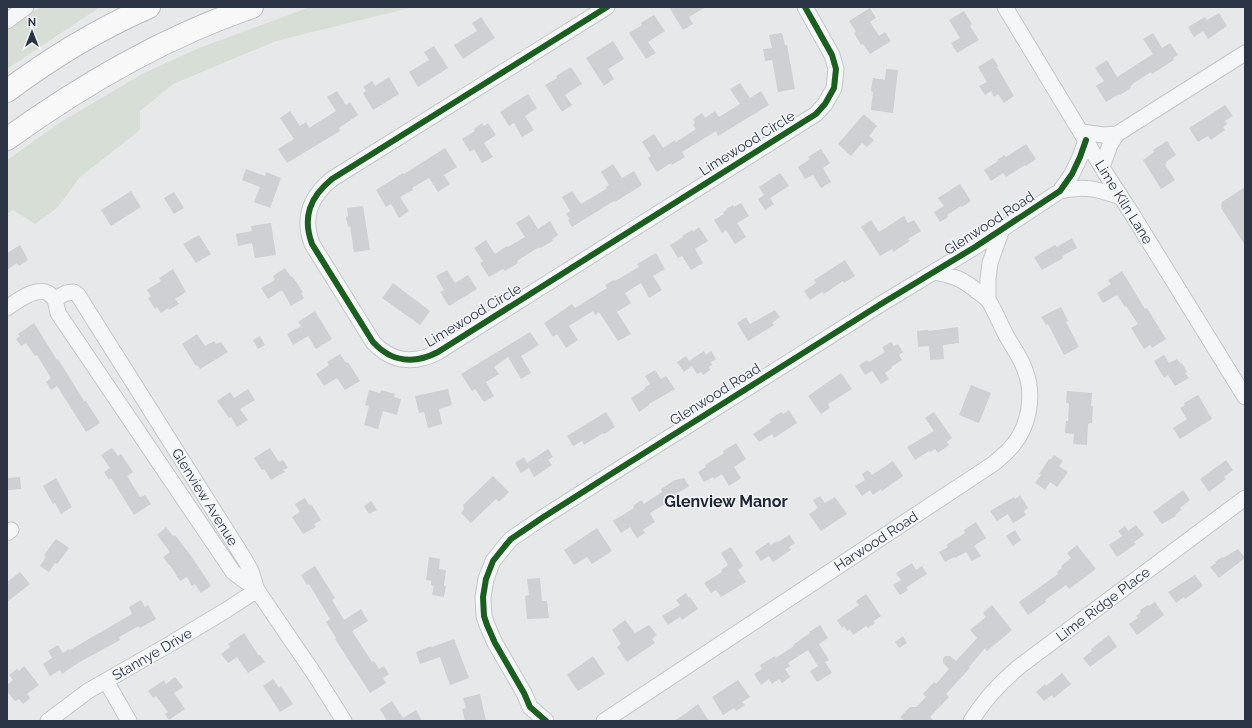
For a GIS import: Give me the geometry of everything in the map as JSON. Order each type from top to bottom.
[{"type":"highway","points":[[7,91],[32,72],[61,54],[94,35],[149,7]]},
{"type":"highway","points":[[7,139],[59,103],[146,52],[198,28],[252,7]]},
{"type":"street","points":[[7,21],[26,7]]},
{"type":"street","name":"Limewood Circle","points":[[607,7],[332,179],[316,195],[310,208],[307,221],[308,234],[312,244],[373,342],[386,354],[395,358],[409,360],[423,358],[438,352],[816,114],[832,93],[836,69],[832,55],[808,8]]},
{"type":"street","name":"Lime Kiln Lane","points":[[1005,7],[1083,136],[1245,396]]},
{"type":"street","points":[[1102,166],[1110,145],[1117,134],[1245,53]]},
{"type":"street","points":[[1083,136],[1117,134]]},
{"type":"street","name":"Glenwood Road","points":[[546,721],[530,714],[524,693],[495,643],[484,616],[483,597],[486,579],[494,561],[511,539],[619,469],[934,272],[1060,191],[1072,174],[1080,157],[1083,136]]},
{"type":"street","name":"Glenwood Road","points":[[1060,191],[1075,188],[1088,188],[1100,190],[1121,197]]},
{"type":"street","name":"Harwood Road","points":[[988,300],[990,263],[1002,229]]},
{"type":"street","name":"Harwood Road","points":[[604,721],[993,464],[1009,450],[1018,438],[1028,415],[1029,390],[1026,372],[1019,356],[1007,337],[988,300],[965,281],[949,275],[934,272]]},
{"type":"street","name":"Glenview Avenue","points":[[55,299],[66,293],[74,292],[78,296],[245,560],[251,571],[256,590],[315,675],[344,721]]},
{"type":"street","points":[[7,308],[26,295],[33,293],[47,293],[55,299],[58,313],[233,572],[256,590]]},
{"type":"street","name":"Lime Ridge Place","points":[[971,721],[987,698],[1001,682],[1020,666],[1245,498]]},
{"type":"street","name":"Stannye Drive","points":[[48,721],[88,691],[228,610],[256,590]]},
{"type":"street","points":[[106,681],[129,721]]},
{"type":"shaded area","points":[[41,7],[100,7],[7,69],[7,27]]},
{"type":"shaded area","points":[[310,7],[413,7],[276,41],[173,84],[140,111],[140,130],[80,177],[57,208],[35,224],[13,210],[7,214],[7,160],[61,122],[142,74],[199,48]]},
{"type":"building","points":[[669,7],[706,7],[689,17],[693,24],[683,30]]},
{"type":"building","points":[[870,8],[876,18],[870,22],[879,36],[885,32],[891,41],[870,54],[863,44],[861,45],[854,33],[856,32],[849,21]]},
{"type":"building","points":[[964,11],[972,24],[970,26],[979,40],[957,53],[951,43],[960,38],[949,20]]},
{"type":"building","points":[[1219,13],[1227,26],[1208,39],[1203,31],[1194,37],[1188,27],[1205,17],[1207,20]]},
{"type":"building","points":[[654,15],[665,31],[648,42],[656,53],[646,59],[629,33]]},
{"type":"building","points":[[481,17],[495,38],[463,59],[454,45],[477,31],[472,23]]},
{"type":"building","points":[[782,33],[785,45],[787,45],[795,89],[778,92],[772,60],[765,61],[763,49],[772,48],[769,35]]},
{"type":"building","points":[[1153,33],[1162,48],[1170,43],[1178,55],[1173,58],[1174,60],[1152,74],[1151,72],[1134,83],[1130,87],[1131,88],[1106,102],[1096,86],[1104,81],[1095,68],[1107,60],[1117,77],[1153,54],[1143,39]]},
{"type":"building","points":[[613,41],[624,59],[608,69],[614,79],[604,86],[586,58]]},
{"type":"building","points":[[434,46],[448,68],[418,87],[409,72],[429,60],[424,52]]},
{"type":"building","points":[[993,58],[1014,96],[1004,103],[998,94],[994,97],[991,91],[985,95],[979,86],[987,82],[978,67]]},
{"type":"building","points":[[571,67],[582,84],[565,95],[572,105],[562,112],[545,85]]},
{"type":"building","points":[[886,69],[898,70],[893,113],[871,110],[873,78],[885,80]]},
{"type":"building","points":[[389,77],[399,94],[373,110],[363,93],[366,91],[363,87],[372,81],[375,86]]},
{"type":"building","points":[[740,83],[750,98],[761,91],[769,105],[718,136],[716,131],[682,152],[685,157],[672,165],[671,163],[657,172],[648,158],[651,156],[642,142],[654,134],[663,148],[675,140],[676,142],[696,129],[693,125],[695,123],[693,119],[702,113],[705,118],[715,111],[719,117],[740,104],[730,89]]},
{"type":"building","points":[[337,91],[346,105],[350,102],[358,115],[339,128],[340,131],[287,163],[278,149],[294,139],[280,118],[290,111],[300,126],[306,122],[309,128],[336,111],[327,97]]},
{"type":"building","points":[[528,94],[537,108],[525,116],[534,130],[522,137],[514,123],[509,126],[500,112]]},
{"type":"building","points":[[1225,105],[1233,116],[1225,121],[1227,124],[1223,127],[1225,130],[1211,140],[1208,136],[1198,142],[1189,128]]},
{"type":"building","points":[[864,114],[877,126],[869,136],[874,140],[867,147],[862,143],[851,156],[838,144]]},
{"type":"building","points":[[482,123],[484,126],[488,123],[496,135],[484,143],[493,157],[482,163],[474,149],[470,152],[462,139],[475,131],[474,129]]},
{"type":"building","points":[[1167,141],[1176,155],[1166,162],[1167,164],[1165,165],[1175,180],[1161,189],[1143,160],[1154,152],[1153,150]]},
{"type":"building","points":[[1026,144],[1036,159],[1006,177],[1003,173],[991,181],[984,170],[1004,155],[1006,157]]},
{"type":"building","points":[[445,148],[457,167],[444,175],[450,184],[438,192],[429,178],[412,188],[413,190],[400,197],[409,211],[399,218],[391,204],[386,207],[376,190]]},
{"type":"building","points":[[821,149],[830,163],[823,168],[831,182],[821,188],[813,175],[805,179],[798,167],[810,159],[808,157]]},
{"type":"building","points":[[613,164],[622,178],[634,171],[642,185],[572,227],[568,220],[570,219],[566,214],[570,211],[562,197],[572,191],[581,204],[606,189],[609,185],[601,172]]},
{"type":"building","points":[[246,169],[265,176],[266,172],[281,178],[270,208],[254,202],[260,187],[242,180]]},
{"type":"building","points":[[780,173],[789,186],[770,198],[774,204],[765,210],[758,199],[764,195],[759,187]]},
{"type":"building","points":[[960,184],[971,201],[947,215],[948,217],[940,222],[934,212],[944,206],[938,198]]},
{"type":"building","points":[[1245,187],[1245,245],[1221,208],[1222,202]]},
{"type":"building","points":[[131,191],[141,207],[111,226],[101,210]]},
{"type":"building","points":[[174,192],[184,208],[174,214],[164,198]]},
{"type":"building","points":[[741,203],[749,216],[737,223],[746,237],[735,244],[726,230],[722,233],[714,220],[724,214],[723,212],[727,210],[726,209]]},
{"type":"building","points":[[363,206],[370,250],[354,252],[350,226],[348,227],[346,217],[348,216],[347,208]]},
{"type":"building","points":[[529,215],[538,229],[550,221],[558,235],[552,239],[553,241],[540,248],[539,247],[517,261],[518,263],[505,271],[503,269],[489,277],[480,263],[483,261],[474,248],[486,240],[495,254],[525,237],[516,223]]},
{"type":"building","points":[[904,216],[908,223],[914,220],[921,231],[908,239],[910,241],[893,252],[892,249],[880,256],[861,227],[871,220],[879,232]]},
{"type":"building","points":[[271,223],[276,255],[255,258],[252,243],[238,246],[236,234],[252,231],[251,226]]},
{"type":"building","points":[[699,227],[708,241],[695,249],[703,263],[691,270],[682,256],[678,258],[670,245],[683,237],[682,236],[692,230],[693,232]]},
{"type":"building","points":[[199,235],[211,254],[196,263],[183,244]]},
{"type":"building","points":[[1072,238],[1077,248],[1062,256],[1063,258],[1042,270],[1034,257],[1055,245],[1057,247]]},
{"type":"building","points":[[20,245],[28,260],[19,266],[17,263],[7,270],[7,253]]},
{"type":"building","points":[[656,253],[665,269],[653,276],[662,290],[649,298],[641,283],[625,293],[631,303],[617,312],[631,334],[618,341],[599,312],[595,315],[593,311],[569,326],[578,340],[566,348],[557,334],[553,337],[544,323],[572,304],[575,308],[607,288],[605,285],[639,267],[637,264]]},
{"type":"building","points":[[845,260],[855,276],[844,283],[843,281],[824,294],[822,292],[810,300],[804,291],[816,283],[814,280]]},
{"type":"building","points":[[285,268],[303,292],[301,293],[304,298],[291,306],[282,290],[268,299],[261,288],[275,280],[273,276]]},
{"type":"building","points":[[173,269],[186,292],[175,299],[179,304],[169,310],[168,308],[161,313],[157,307],[155,309],[148,298],[151,296],[147,290],[161,281],[159,278]]},
{"type":"building","points":[[447,270],[455,283],[468,275],[477,289],[449,306],[440,292],[444,290],[436,276]]},
{"type":"building","points":[[1122,271],[1145,309],[1147,308],[1166,339],[1152,348],[1150,345],[1144,349],[1131,328],[1138,324],[1117,295],[1103,303],[1097,293],[1111,284],[1108,280]]},
{"type":"building","points":[[393,283],[430,311],[420,325],[382,298]]},
{"type":"building","points":[[1061,307],[1068,321],[1066,322],[1079,347],[1064,355],[1048,324],[1046,325],[1041,317]]},
{"type":"building","points":[[775,310],[780,317],[772,323],[774,325],[748,341],[737,323],[746,317],[750,324]]},
{"type":"building","points":[[315,311],[332,339],[316,349],[308,336],[293,345],[287,334],[301,326],[298,322]]},
{"type":"building","points":[[34,323],[84,401],[86,401],[100,423],[86,432],[57,386],[51,390],[46,382],[51,378],[37,355],[35,356],[26,343],[21,346],[16,339],[20,336],[18,334]]},
{"type":"building","points":[[958,327],[959,343],[943,345],[944,359],[930,360],[929,346],[918,347],[917,331]]},
{"type":"building","points":[[530,332],[539,345],[521,356],[531,373],[521,379],[508,357],[494,367],[499,374],[486,382],[494,396],[484,402],[475,389],[472,391],[461,374]]},
{"type":"building","points":[[197,334],[205,346],[214,341],[216,344],[221,342],[228,352],[200,369],[197,365],[196,366],[182,344]]},
{"type":"building","points":[[260,336],[265,345],[258,349],[253,340]]},
{"type":"building","points":[[891,342],[894,346],[898,344],[903,352],[899,355],[902,360],[885,373],[889,379],[881,384],[872,371],[865,375],[859,365],[867,360],[869,362],[885,352],[882,347]]},
{"type":"building","points":[[704,351],[706,355],[711,351],[716,359],[711,362],[712,365],[709,367],[710,370],[703,375],[701,372],[697,374],[692,366],[684,372],[677,362],[686,356],[689,361]]},
{"type":"building","points":[[340,354],[346,363],[348,362],[360,381],[345,390],[337,378],[324,386],[316,374],[329,365],[327,362]]},
{"type":"building","points":[[1164,355],[1169,363],[1177,359],[1181,364],[1182,363],[1187,372],[1185,373],[1189,378],[1175,386],[1168,375],[1164,378],[1154,361]]},
{"type":"building","points":[[655,370],[661,379],[666,376],[675,389],[649,404],[639,412],[631,398],[650,384],[645,376]]},
{"type":"building","points":[[841,373],[852,389],[828,404],[830,408],[821,414],[808,396]]},
{"type":"building","points":[[971,385],[991,393],[979,423],[959,415]]},
{"type":"building","points":[[248,389],[255,400],[240,409],[248,420],[237,427],[231,417],[229,418],[217,401],[230,392],[234,398]]},
{"type":"building","points":[[448,389],[452,405],[439,409],[442,424],[428,428],[424,412],[419,413],[415,396]]},
{"type":"building","points":[[369,390],[380,393],[381,390],[395,394],[394,397],[401,399],[397,415],[383,411],[378,429],[364,425],[369,406],[365,405]]},
{"type":"building","points":[[1067,391],[1092,393],[1092,423],[1088,424],[1087,445],[1073,444],[1074,434],[1065,433],[1066,421],[1068,421],[1069,403],[1066,403]]},
{"type":"building","points":[[1198,395],[1212,419],[1180,439],[1173,428],[1187,419],[1180,408],[1185,405],[1184,403]]},
{"type":"building","points":[[789,410],[797,423],[774,438],[772,434],[759,442],[753,434],[771,422],[769,420],[781,412],[783,414]]},
{"type":"building","points":[[606,412],[615,427],[584,445],[582,441],[573,446],[567,436]]},
{"type":"building","points":[[934,412],[952,438],[947,442],[949,445],[938,453],[935,449],[915,460],[907,447],[934,431],[925,418]]},
{"type":"building","points":[[736,443],[746,459],[734,467],[741,478],[729,486],[722,474],[714,479],[713,477],[704,482],[698,472],[706,467],[705,465],[724,453],[723,451]]},
{"type":"building","points":[[112,448],[118,456],[121,454],[133,472],[127,476],[140,497],[145,495],[151,504],[134,515],[111,478],[109,480],[104,472],[110,468],[101,455]]},
{"type":"building","points":[[270,448],[279,462],[283,460],[288,468],[283,470],[285,472],[271,480],[254,458]]},
{"type":"building","points":[[548,449],[553,457],[548,460],[552,465],[534,477],[529,468],[521,473],[515,463],[524,457],[527,463]]},
{"type":"building","points":[[1054,455],[1063,461],[1059,466],[1068,472],[1057,487],[1050,482],[1045,490],[1035,483],[1049,459],[1051,459]]},
{"type":"building","points":[[1226,460],[1233,470],[1224,477],[1226,479],[1209,492],[1200,479]]},
{"type":"building","points":[[893,461],[903,476],[882,491],[881,489],[873,495],[870,490],[862,496],[855,486],[865,480],[862,474],[868,470],[872,475]]},
{"type":"building","points":[[493,476],[509,492],[499,502],[496,499],[471,523],[461,513],[464,509],[463,505]]},
{"type":"building","points":[[20,477],[21,489],[7,490],[7,478]]},
{"type":"building","points":[[56,478],[72,507],[61,514],[55,503],[53,504],[43,486]]},
{"type":"building","points":[[684,478],[689,486],[675,495],[676,497],[650,513],[655,522],[643,530],[645,533],[637,538],[630,527],[621,533],[613,521],[634,508],[633,506],[641,500],[644,504],[662,492],[661,489],[675,480]]},
{"type":"building","points":[[1183,490],[1190,500],[1180,508],[1181,510],[1175,515],[1176,516],[1162,524],[1153,512]]},
{"type":"building","points":[[1020,495],[1028,508],[1024,511],[1026,515],[1013,523],[1008,514],[997,521],[990,511]]},
{"type":"building","points":[[820,496],[825,503],[835,497],[847,514],[821,531],[809,514],[818,508],[813,500]]},
{"type":"building","points":[[305,498],[309,505],[311,504],[321,520],[314,524],[316,527],[303,534],[292,517],[300,512],[295,504]]},
{"type":"building","points":[[371,501],[377,510],[369,514],[364,506]]},
{"type":"building","points":[[976,522],[986,538],[974,546],[981,556],[972,561],[966,552],[945,562],[939,552],[948,547],[946,545],[965,533],[964,530]]},
{"type":"building","points":[[1136,525],[1144,535],[1134,542],[1136,544],[1117,557],[1109,545],[1122,536],[1118,531],[1125,526],[1128,531]]},
{"type":"building","points":[[166,527],[173,536],[175,535],[192,557],[211,586],[201,593],[195,584],[192,586],[187,577],[180,581],[163,557],[170,552],[157,535]]},
{"type":"building","points":[[597,528],[612,551],[592,564],[587,557],[574,565],[564,550]]},
{"type":"building","points":[[1015,530],[1021,540],[1013,546],[1006,536]]},
{"type":"building","points":[[789,535],[795,543],[789,547],[791,550],[773,562],[769,556],[761,561],[755,552],[769,542],[771,545]]},
{"type":"building","points":[[56,539],[69,548],[49,572],[40,566],[46,557],[44,555]]},
{"type":"building","points":[[1077,545],[1096,569],[1069,589],[1066,585],[1045,600],[1046,602],[1028,615],[1019,602],[1058,574],[1057,572],[1062,568],[1061,566],[1071,558],[1067,553]]},
{"type":"building","points":[[731,547],[743,566],[738,570],[746,582],[721,597],[716,590],[711,593],[704,583],[722,572],[721,570],[728,565],[721,553]]},
{"type":"building","points":[[1238,549],[1245,558],[1219,578],[1210,567],[1222,557],[1223,558]]},
{"type":"building","points":[[429,557],[440,559],[439,569],[446,570],[444,597],[432,595],[434,586],[431,585],[431,581],[426,580]]},
{"type":"building","points":[[912,563],[916,570],[922,566],[927,574],[907,587],[908,590],[900,595],[893,585],[901,580],[896,573]]},
{"type":"building","points":[[315,566],[335,598],[332,600],[344,620],[361,609],[368,621],[352,631],[372,662],[374,661],[379,669],[384,666],[389,674],[383,678],[386,683],[370,693],[335,639],[336,638],[326,622],[330,619],[309,584],[307,585],[301,575]]},
{"type":"building","points":[[20,572],[30,584],[7,602],[7,582]]},
{"type":"building","points":[[1195,575],[1203,586],[1185,599],[1184,597],[1176,603],[1168,592]]},
{"type":"building","points":[[540,578],[542,601],[547,601],[549,618],[527,619],[525,596],[529,595],[527,579]]},
{"type":"building","points":[[686,593],[698,609],[682,620],[680,617],[668,625],[662,616],[680,605],[676,600]]},
{"type":"building","points":[[866,594],[881,616],[868,628],[866,626],[853,635],[850,629],[847,631],[844,626],[842,628],[837,620],[859,605],[856,601]]},
{"type":"building","points":[[141,600],[145,607],[148,605],[156,619],[119,637],[120,640],[78,663],[62,674],[60,670],[50,676],[43,664],[52,658],[48,651],[58,645],[63,653],[69,649],[70,650],[132,614],[129,607]]},
{"type":"building","points":[[1155,602],[1164,615],[1137,635],[1129,624],[1138,618],[1136,616],[1141,612],[1140,610]]},
{"type":"building","points":[[992,605],[1012,630],[987,651],[985,648],[969,667],[970,668],[946,694],[949,697],[930,717],[934,721],[904,721],[900,717],[910,707],[916,707],[926,697],[923,694],[934,682],[936,684],[949,669],[943,663],[945,656],[950,656],[956,661],[977,638],[970,630],[986,617],[983,613]]},
{"type":"building","points":[[625,620],[635,633],[649,625],[657,635],[652,639],[655,643],[627,662],[617,647],[621,644],[612,630]]},
{"type":"building","points":[[820,625],[828,638],[819,644],[829,660],[825,662],[832,673],[817,682],[810,671],[818,666],[808,650],[788,663],[790,666],[785,669],[790,677],[782,683],[779,679],[772,684],[769,679],[761,685],[754,674],[762,669],[760,665],[775,656],[776,658],[794,646],[793,645],[810,633],[809,632]]},
{"type":"building","points":[[244,633],[259,656],[260,655],[265,662],[248,673],[237,657],[228,663],[221,654],[230,647],[228,644]]},
{"type":"building","points":[[1109,635],[1117,647],[1090,667],[1083,658],[1092,651],[1091,649]]},
{"type":"building","points":[[903,636],[907,643],[899,648],[895,642]]},
{"type":"building","points":[[454,639],[469,678],[450,685],[440,657],[420,664],[416,652]]},
{"type":"building","points":[[593,656],[605,674],[578,691],[567,675]]},
{"type":"building","points":[[24,666],[39,685],[27,694],[30,698],[23,704],[19,699],[15,701],[7,691],[7,685],[13,680],[9,675],[17,669],[19,671]]},
{"type":"building","points":[[1062,673],[1071,684],[1054,698],[1052,695],[1044,701],[1036,692]]},
{"type":"building","points":[[175,677],[183,687],[174,693],[185,709],[169,720],[165,714],[168,712],[156,696],[153,698],[148,691],[164,680],[166,684]]},
{"type":"building","points":[[273,679],[279,688],[281,686],[293,704],[280,712],[263,686]]},
{"type":"building","points":[[738,680],[750,697],[742,702],[745,705],[736,711],[734,708],[723,715],[712,697]]},
{"type":"building","points":[[480,694],[486,721],[465,721],[462,709],[466,708],[463,698]]},
{"type":"building","points":[[392,701],[403,718],[416,710],[422,721],[387,721],[380,709]]},
{"type":"building","points":[[698,704],[709,721],[674,721],[685,714]]},
{"type":"cycle path","points":[[607,7],[332,179],[324,186],[313,200],[308,216],[309,234],[312,244],[373,342],[380,349],[396,358],[412,360],[438,352],[816,114],[825,104],[834,88],[836,69],[832,55],[805,7]]},
{"type":"cycle path","points":[[546,721],[530,707],[524,693],[495,643],[484,616],[483,597],[486,579],[493,561],[511,539],[881,304],[975,247],[1060,191],[1072,174],[1086,140]]},
{"type":"district","name":"Glenview Manor","points":[[726,501]]}]
